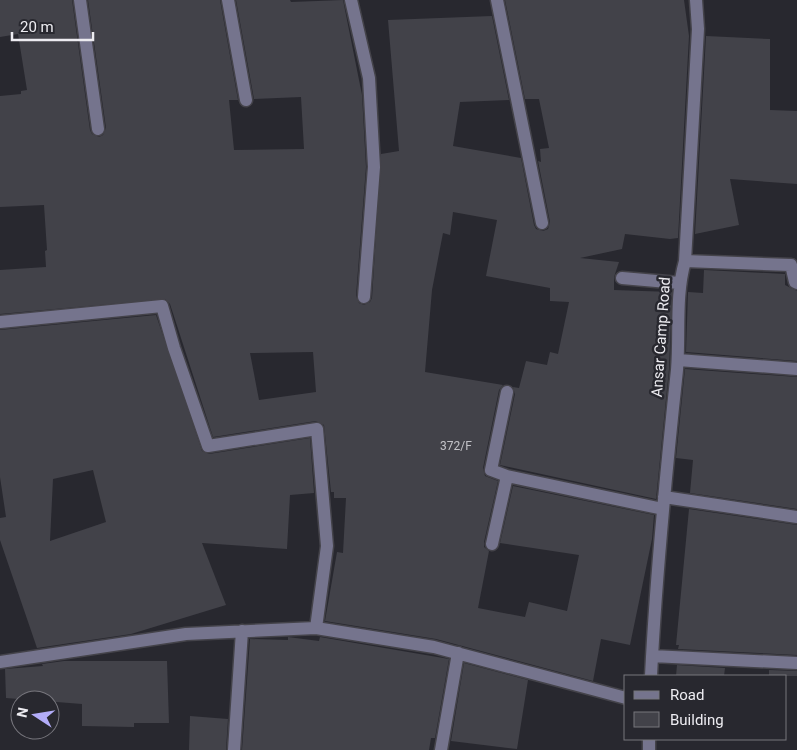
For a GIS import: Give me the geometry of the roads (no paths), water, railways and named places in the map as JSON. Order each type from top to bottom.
[{"type":"street","points":[[80,0],[98,129]]},
{"type":"street","points":[[228,0],[246,100]]},
{"type":"street","points":[[351,0],[369,78],[374,167],[364,297]]},
{"type":"street","points":[[496,0],[542,223]]},
{"type":"street","name":"Ansar Camp Road","points":[[651,675],[664,503],[678,360],[679,283],[685,261],[698,29],[696,0]]},
{"type":"street","points":[[685,261],[791,265],[795,282],[797,283]]},
{"type":"street","points":[[622,278],[679,283]]},
{"type":"street","points":[[0,322],[162,306],[174,348],[208,446],[317,429],[327,546],[316,628]]},
{"type":"street","points":[[678,360],[797,370]]},
{"type":"street","points":[[507,392],[492,470],[507,476],[664,503],[797,517]]},
{"type":"street","points":[[492,544],[507,476]]},
{"type":"street","points":[[0,662],[186,634],[316,628],[434,647],[624,697]]},
{"type":"street","points":[[234,750],[242,631]]},
{"type":"street","points":[[441,750],[458,654]]},
{"type":"street","points":[[652,656],[797,663]]}]
